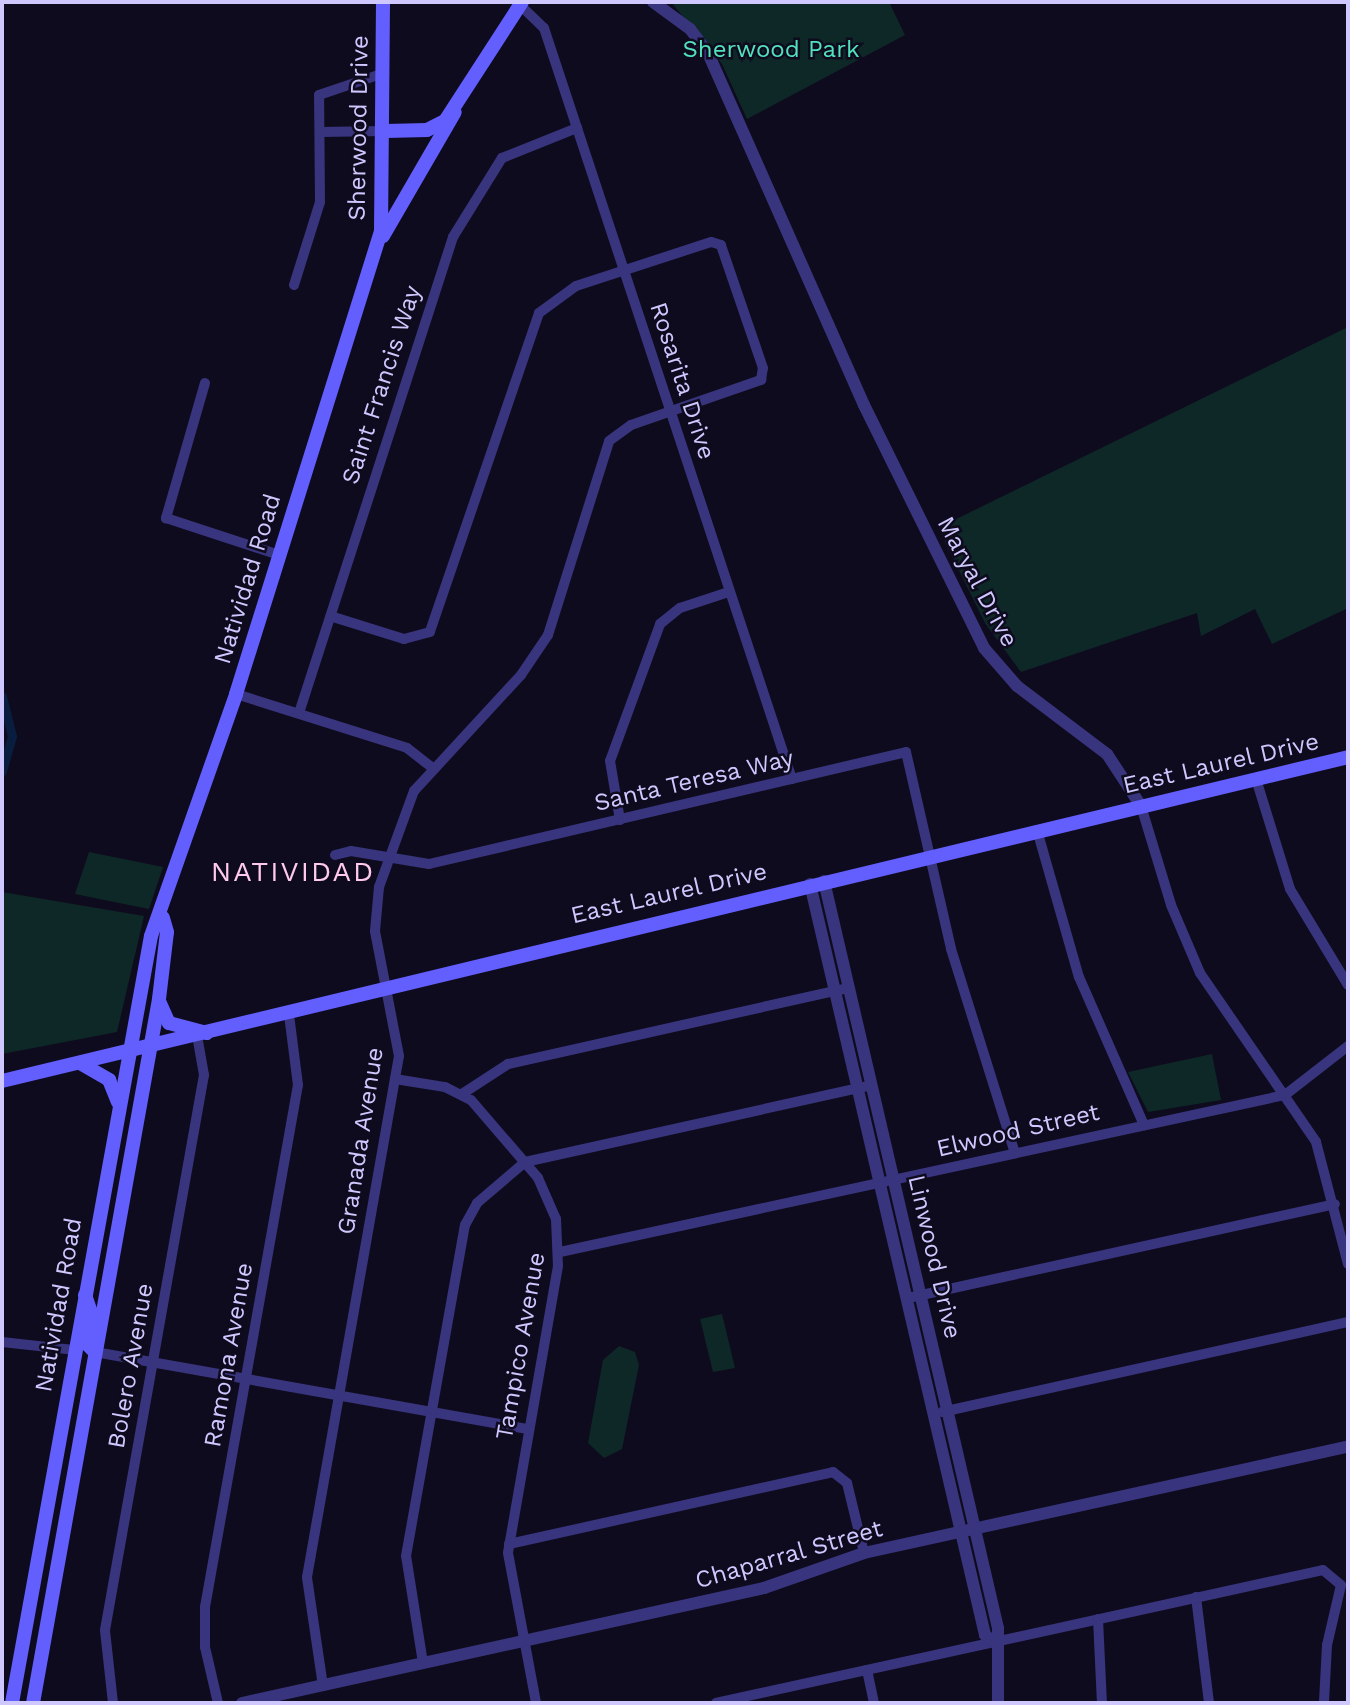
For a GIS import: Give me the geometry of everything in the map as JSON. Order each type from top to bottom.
[{"type":"main road","name":"Sherwood Drive","points":[[375,253],[384,210],[386,131],[383,2]]},
{"type":"main road","points":[[386,131],[427,130],[454,110],[521,3]]},
{"type":"main road","points":[[375,253],[453,124],[454,110]]},
{"type":"main road","name":"Natividad Road","points":[[12,1703],[146,956],[163,918],[236,694],[375,253]]},
{"type":"main road","name":"East Laurel Drive","points":[[2,1081],[389,990],[522,951],[1348,757]]},
{"type":"main road","name":"Natividad Road","points":[[33,1703],[159,999],[167,932],[163,918]]},
{"type":"main road","points":[[159,999],[169,1023],[204,1035]]},
{"type":"main road","points":[[80,1063],[109,1080],[119,1105]]},
{"type":"main road","points":[[84,1293],[91,1312],[86,1343],[95,1352]]},
{"type":"street","name":"Maryal Drive","points":[[653,2],[690,29],[708,53],[859,393],[984,648],[1017,686],[1107,754],[1142,806],[1191,954],[1233,1027],[1285,1095],[1316,1142],[1335,1204],[1348,1264]]},
{"type":"street","name":"Rosarita Drive","points":[[521,3],[543,24],[792,779]]},
{"type":"street","points":[[294,285],[320,202],[319,95],[384,73]]},
{"type":"street","name":"Saint Francis Way","points":[[299,713],[458,227],[502,159],[577,128]]},
{"type":"street","points":[[320,132],[386,131]]},
{"type":"street","name":"Granada Avenue","points":[[323,1686],[306,1584],[396,1079],[399,1041],[374,921],[388,858],[407,803],[433,768],[521,675],[548,635],[606,445],[626,427],[761,380],[763,368],[724,248],[715,242],[624,271]]},
{"type":"street","points":[[330,616],[404,639],[429,632],[531,326],[562,292],[624,271]]},
{"type":"street","points":[[205,383],[166,518],[279,555]]},
{"type":"street","points":[[620,820],[610,761],[658,628],[676,610],[729,592]]},
{"type":"street","points":[[236,694],[412,750],[433,768]]},
{"type":"street","name":"Santa Teresa Way","points":[[335,855],[351,851],[429,864],[906,752],[930,856]]},
{"type":"street","points":[[1256,779],[1290,889],[1348,985]]},
{"type":"street","points":[[1037,830],[1079,977],[1144,1125]]},
{"type":"street","points":[[930,856],[978,1044],[1015,1153]]},
{"type":"street","name":"Linwood Drive","points":[[817,883],[865,1086],[894,1180],[935,1413],[999,1632],[993,1642],[998,1703]]},
{"type":"street","points":[[396,1079],[462,1094],[508,1064],[842,989]]},
{"type":"street","name":"Ramona Avenue","points":[[218,1703],[204,1616],[298,1085],[289,1015]]},
{"type":"street","name":"Bolero Avenue","points":[[113,1703],[105,1630],[204,1075],[204,1035]]},
{"type":"street","name":"Elwood Street","points":[[560,1252],[1285,1095],[1348,1046]]},
{"type":"street","points":[[423,1663],[405,1568],[465,1225],[483,1197],[525,1162],[865,1086]]},
{"type":"street","name":"Linwood Drive","points":[[865,1086],[880,1183],[948,1410],[969,1530]]},
{"type":"street","name":"Tampico Avenue","points":[[462,1094],[525,1162],[551,1203],[560,1252],[509,1544],[522,1641],[536,1703]]},
{"type":"street","points":[[914,1297],[1335,1204]]},
{"type":"street","points":[[935,1413],[1348,1322]]},
{"type":"street","points":[[2,1342],[27,1341],[74,1350]]},
{"type":"street","points":[[95,1352],[528,1429]]},
{"type":"street","name":"Chaparral Street","points":[[242,1703],[783,1584],[864,1553],[1348,1447]]},
{"type":"street","points":[[509,1544],[833,1472],[847,1483],[864,1553]]},
{"type":"street","points":[[716,1703],[760,1699],[867,1670],[1318,1571],[1335,1574],[1341,1588],[1327,1645],[1324,1703]]},
{"type":"street","points":[[1196,1597],[1209,1703]]},
{"type":"street","points":[[1098,1619],[1102,1703]]},
{"type":"street","points":[[867,1670],[874,1703]]},
{"type":"green space","name":"Sherwood Park","points":[[671,2],[889,2],[905,35],[747,119],[722,64]]},
{"type":"green space","points":[[1348,327],[1348,608],[1272,644],[1255,609],[1201,636],[1197,613],[1021,672],[985,623],[938,528]]},
{"type":"green space","points":[[89,852],[163,867],[149,909],[75,894]]},
{"type":"green space","points":[[2,892],[144,916],[117,1032],[2,1054]]},
{"type":"green space","points":[[1212,1054],[1221,1100],[1148,1112],[1128,1072]]},
{"type":"green space","points":[[722,1314],[735,1368],[713,1372],[700,1319]]},
{"type":"green space","points":[[619,1346],[635,1352],[639,1365],[622,1449],[604,1458],[588,1443],[603,1360]]},
{"type":"waterway","points":[[2,696],[12,736],[2,772]]},
{"type":"district","name":"NATIVIDAD","points":[[293,872]]}]
